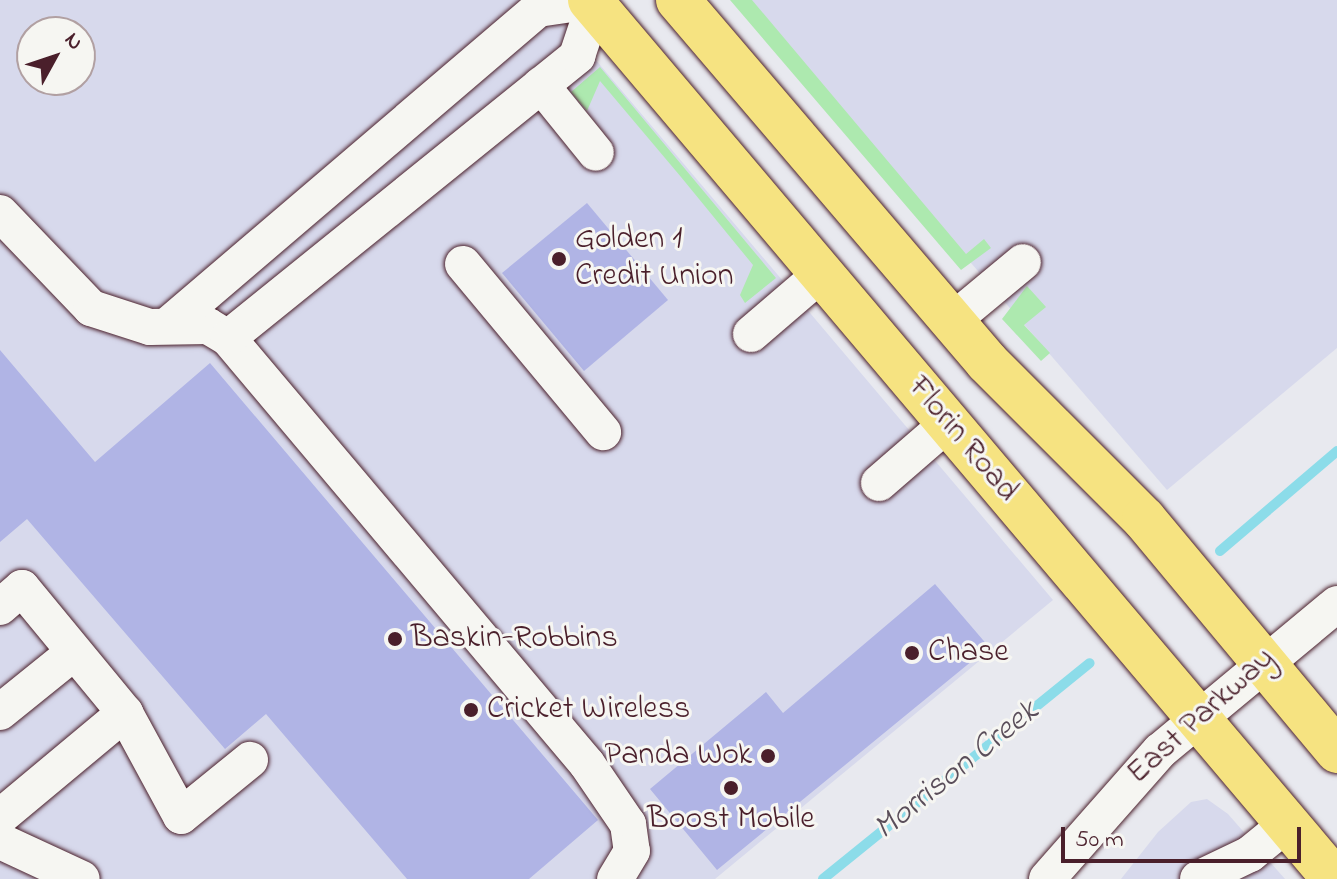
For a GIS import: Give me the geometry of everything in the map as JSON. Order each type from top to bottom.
[{"type":"main road","points":[[678,0],[952,321],[1144,519],[1337,751]]},
{"type":"main road","name":"Florin Road","points":[[594,2],[1334,879]]},
{"type":"street","points":[[167,326],[538,9],[594,2],[577,56],[228,338]]},
{"type":"street","points":[[541,85],[596,153]]},
{"type":"street","points":[[0,213],[91,308],[119,321],[208,326],[228,338],[587,764],[628,824],[632,851],[615,879]]},
{"type":"street","points":[[952,321],[1023,262]]},
{"type":"street","points":[[463,264],[603,432]]},
{"type":"street","points":[[751,334],[821,274]]},
{"type":"street","points":[[879,483],[947,424]]},
{"type":"street","points":[[0,607],[22,588],[125,713],[181,816],[250,760]]},
{"type":"street","name":"East Parkway","points":[[1047,879],[1128,781],[1198,715],[1337,604]]},
{"type":"street","points":[[0,712],[73,653]]},
{"type":"street","points":[[0,817],[125,713]]},
{"type":"street","points":[[1211,876],[1250,854],[1288,823]]},
{"type":"street","points":[[0,841],[82,879]]},
{"type":"shaded area","points":[[0,0],[545,0],[1053,600],[715,879],[0,879]]},
{"type":"shaded area","points":[[744,0],[1337,0],[1337,348],[1167,490]]},
{"type":"shaded area","points":[[1207,799],[1228,814],[1285,879],[1121,879],[1158,832],[1191,802]]},
{"type":"green space","points":[[730,0],[752,0],[966,254],[984,239],[991,248],[961,270]]},
{"type":"green space","points":[[600,67],[776,278],[745,303],[740,295],[753,265],[681,177],[600,81],[587,111],[571,92]]},
{"type":"green space","points":[[1027,286],[1046,307],[1024,325],[1050,353],[1041,361],[1002,319]]},
{"type":"building","points":[[587,203],[668,300],[584,371],[502,273]]},
{"type":"building","points":[[0,350],[95,462],[210,363],[598,820],[529,879],[407,879],[266,714],[225,749],[27,519],[0,542]]},
{"type":"building","points":[[935,584],[989,647],[717,870],[650,789],[766,692],[783,713]]},
{"type":"waterway","name":"Morrison Creek","points":[[1220,551],[1337,451]]},
{"type":"waterway","name":"Morrison Creek","points":[[823,879],[1090,663]]},
{"type":"place","name":"Golden 1 Credit Union","points":[[559,259]]},
{"type":"place","name":"Baskin-Robbins","points":[[395,639]]},
{"type":"place","name":"Chase","points":[[912,653]]},
{"type":"place","name":"Cricket Wireless","points":[[471,710]]},
{"type":"place","name":"Panda Wok","points":[[768,756]]},
{"type":"place","name":"Boost Mobile","points":[[731,788]]}]
